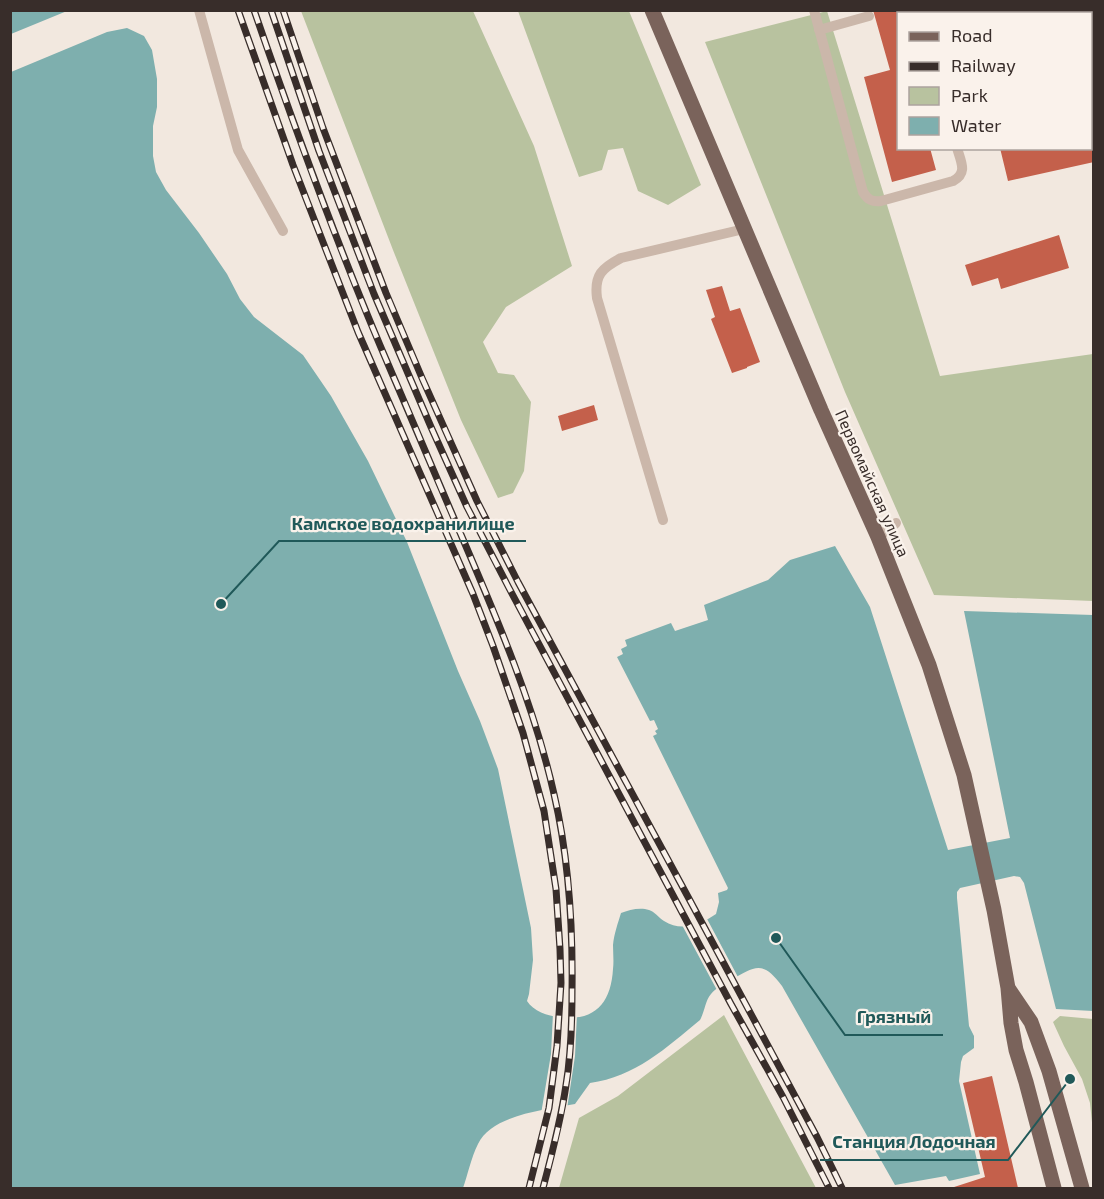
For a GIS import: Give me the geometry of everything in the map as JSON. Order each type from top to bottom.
[{"type":"main road","name":"Первомайская улица","points":[[652,10],[821,410],[878,537],[936,686],[964,775],[994,910],[1016,1050],[1054,1188]]},
{"type":"main road","name":"Первомайская улица","points":[[1008,988],[1031,1022],[1049,1071],[1082,1188]]},
{"type":"lane","points":[[199,10],[238,150],[283,231]]},
{"type":"lane","points":[[814,10],[866,197],[873,202],[881,201],[958,179],[962,174],[962,168],[958,150]]},
{"type":"lane","points":[[819,30],[869,16]]},
{"type":"lane","points":[[663,520],[595,286],[599,275],[608,265],[621,258],[744,229]]},
{"type":"lane","points":[[878,537],[896,523]]},
{"type":"green space","points":[[301,11],[473,11],[534,146],[572,266],[506,307],[483,342],[498,373],[514,375],[531,402],[524,471],[513,493],[498,498],[461,420]]},
{"type":"green space","points":[[518,11],[629,11],[701,185],[668,205],[638,191],[623,148],[608,150],[602,170],[579,177]]},
{"type":"green space","points":[[827,11],[940,376],[1093,354],[1093,601],[934,595],[845,392],[705,42]]},
{"type":"green space","points":[[724,1015],[816,1188],[559,1188],[579,1118],[618,1096]]},
{"type":"green space","points":[[1060,1016],[1093,1019],[1093,1132],[1090,1103],[1082,1079],[1053,1022]]},
{"type":"water","points":[[11,10],[67,10],[67,11],[11,34]]},
{"type":"water","points":[[127,28],[144,36],[152,50],[157,79],[157,107],[153,126],[153,156],[156,172],[254,317],[303,355],[331,396],[368,461],[407,542],[498,769],[531,928],[533,960],[527,1001],[537,1010],[550,1015],[572,1018],[591,1013],[599,1008],[609,992],[612,981],[613,945],[621,913],[646,909],[670,924],[690,926],[716,914],[719,902],[718,893],[728,888],[653,736],[657,734],[655,731],[658,729],[654,720],[650,721],[617,657],[623,654],[621,649],[627,646],[625,640],[671,623],[675,631],[708,620],[704,605],[768,580],[790,560],[835,546],[870,607],[948,850],[1010,838],[964,611],[1093,615],[1093,1011],[1056,1009],[1024,883],[1020,877],[1014,876],[960,888],[957,898],[969,1026],[974,1036],[974,1048],[963,1056],[959,1081],[980,1174],[949,1181],[946,1176],[895,1185],[782,986],[769,972],[758,968],[746,971],[715,990],[707,1000],[700,1020],[636,1068],[606,1080],[590,1083],[575,1104],[535,1111],[495,1126],[478,1144],[463,1188],[11,1188],[11,72],[107,32]]},
{"type":"pier","points":[[706,917],[739,979],[718,992],[682,925]]},
{"type":"pier","points":[[553,1013],[577,1014],[575,1056],[567,1109],[541,1114],[551,1054]]},
{"type":"building","points":[[873,10],[921,10],[921,12],[897,12],[897,150],[931,150],[936,170],[892,182],[864,77],[890,70]]},
{"type":"building","points":[[1092,123],[1094,123],[1094,162],[1008,181],[1000,150],[1092,150]]},
{"type":"building","points":[[1059,235],[1069,268],[1001,289],[998,278],[972,286],[965,265]]},
{"type":"building","points":[[722,286],[730,311],[740,308],[760,362],[732,373],[711,319],[715,317],[706,290]]},
{"type":"building","points":[[594,405],[598,420],[562,431],[558,416]]},
{"type":"building","points":[[992,1076],[1018,1188],[951,1188],[985,1177],[963,1083]]},
{"type":"railway","points":[[238,10],[293,165],[358,332],[473,594],[493,646],[523,733],[544,811],[556,889],[561,983],[557,1046],[549,1108],[529,1188]]},
{"type":"railway","points":[[254,10],[336,237],[489,600],[526,696],[546,761],[559,818],[569,893],[572,1015],[564,1098],[543,1188]]},
{"type":"railway","points":[[271,10],[319,151],[374,294],[467,507],[731,1004],[783,1097],[829,1188]]},
{"type":"railway","points":[[283,10],[323,128],[386,293],[477,501],[518,582],[817,1137],[842,1188]]},
{"type":"place","name":"Камское водохранилище","points":[[221,604]]},
{"type":"place","name":"Грязный","points":[[776,938]]},
{"type":"place","name":"Станция Лодочная","points":[[1070,1079]]}]
